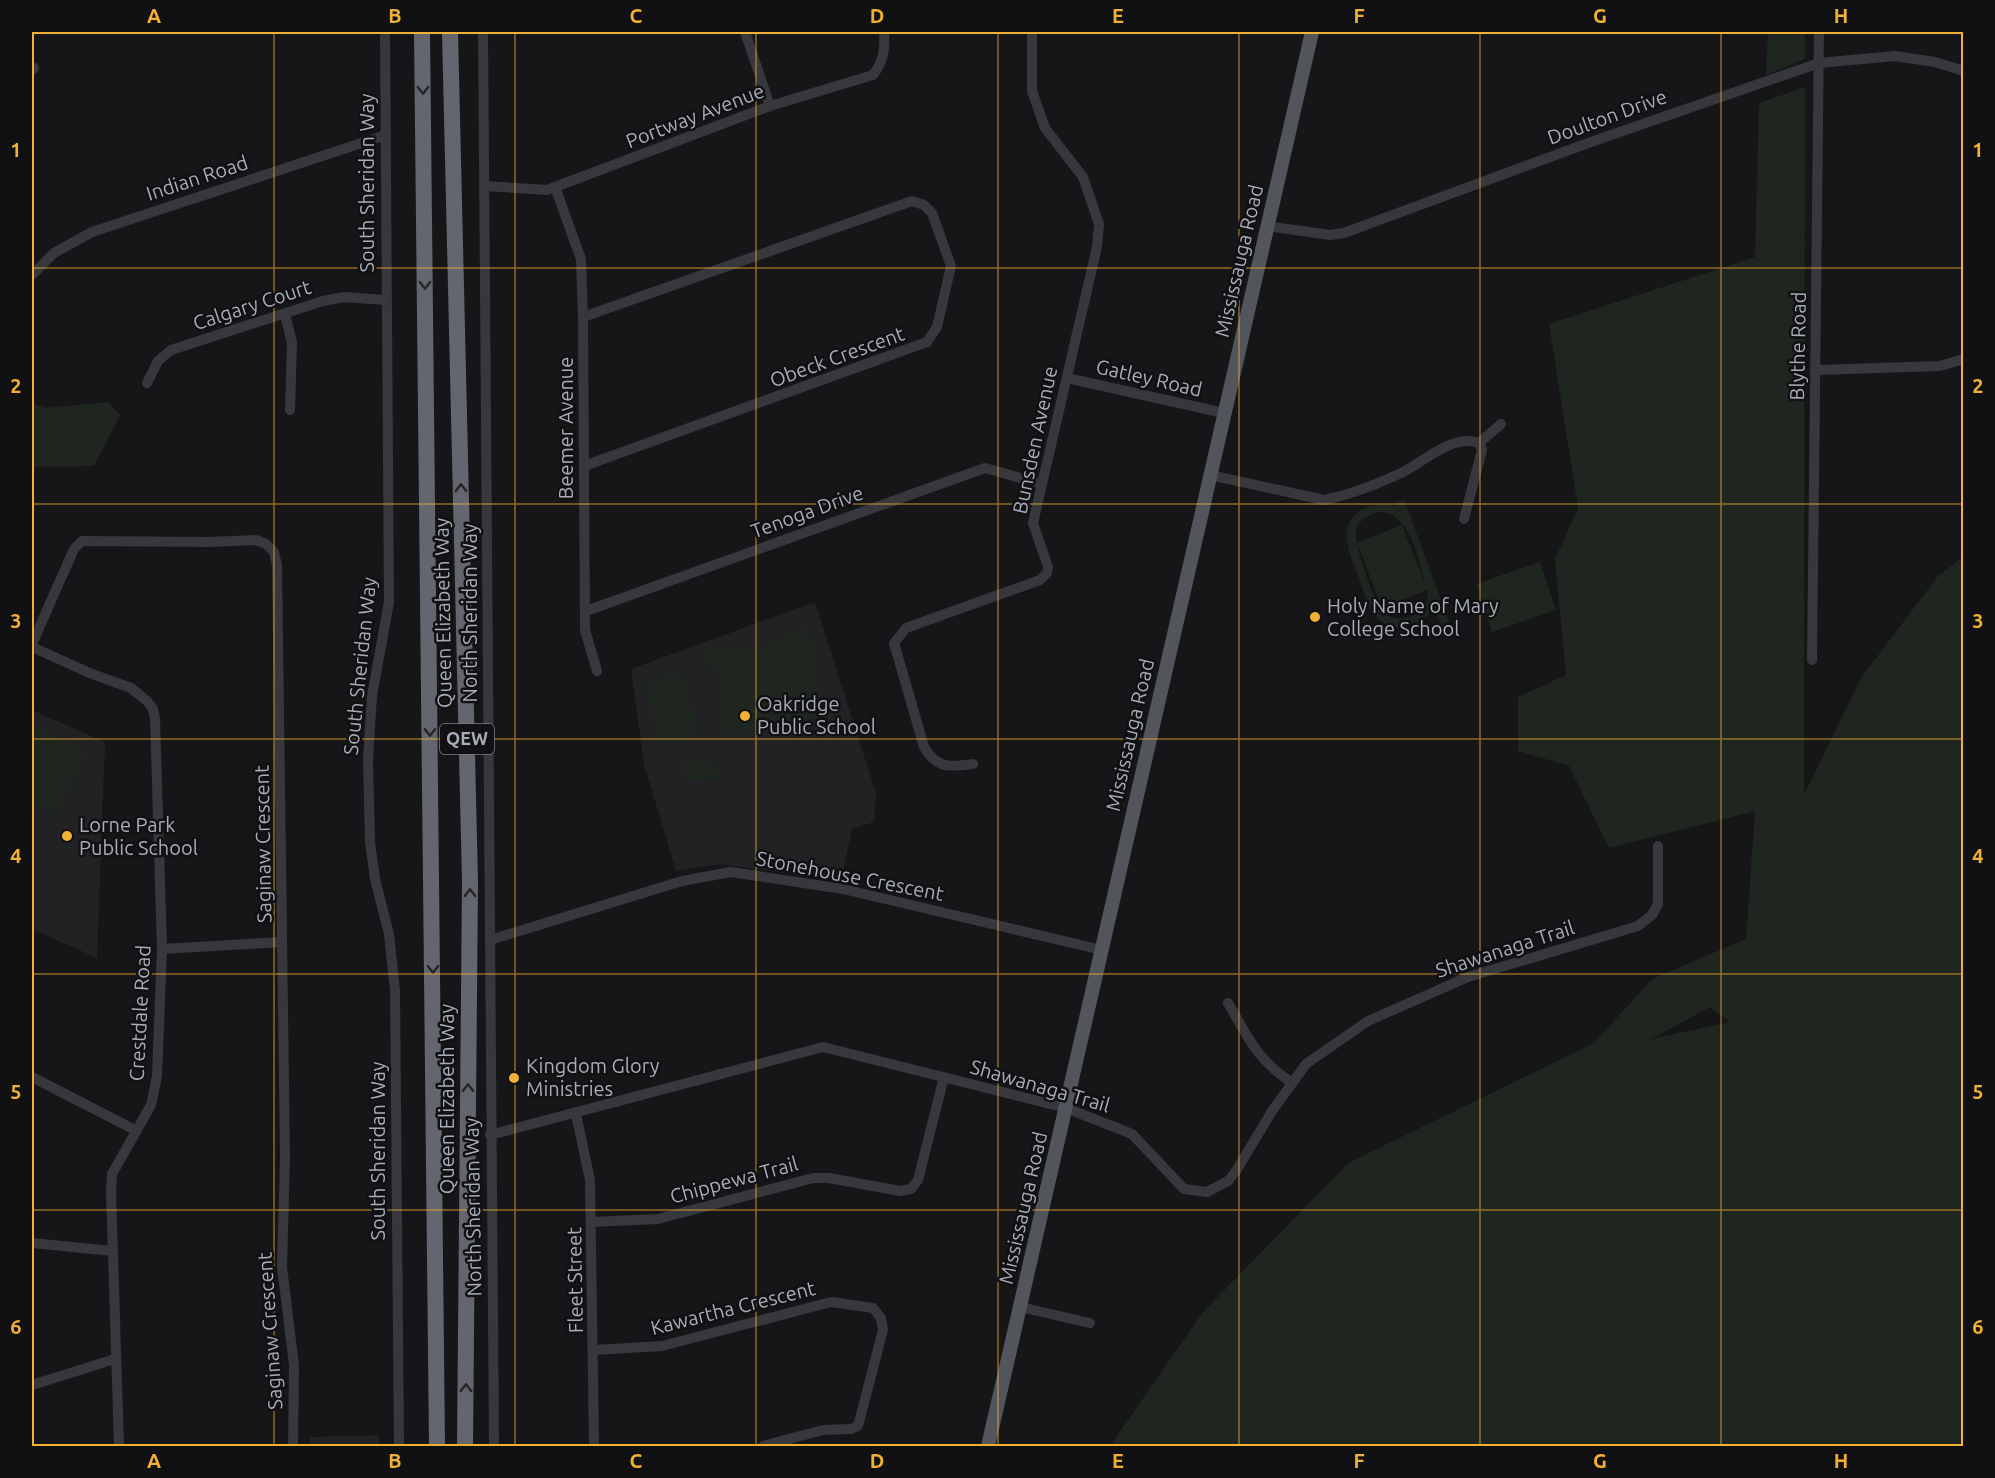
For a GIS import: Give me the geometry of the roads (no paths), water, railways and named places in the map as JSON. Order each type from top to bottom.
[{"type":"highway","name":"Queen Elizabeth Way","points":[[422,32],[437,1446]]},
{"type":"highway","name":"Queen Elizabeth Way","points":[[450,32],[470,882],[465,1446]]},
{"type":"main road","name":"Mississauga Road","points":[[988,1446],[1312,32]]},
{"type":"street","name":"South Sheridan Way","points":[[385,32],[385,300],[389,602],[372,696],[368,759],[370,842],[375,879],[389,934],[395,990],[399,1446]]},
{"type":"street","name":"North Sheridan Way","points":[[483,32],[494,1446]]},
{"type":"street","points":[[745,32],[770,106]]},
{"type":"street","name":"Portway Avenue","points":[[485,186],[547,190],[770,106],[873,75],[885,50],[884,32]]},
{"type":"street","name":"Bunsden Avenue","points":[[973,764],[946,767],[929,757],[924,747],[894,643],[906,628],[1040,580],[1047,573],[1048,567],[1033,523],[1097,247],[1099,224],[1083,177],[1045,128],[1032,91],[1032,32]]},
{"type":"street","name":"Blythe Road","points":[[1812,660],[1819,32]]},
{"type":"street","name":"Doulton Drive","points":[[1267,226],[1330,235],[1344,233],[1591,142],[1819,63],[1895,57],[1935,62],[1964,71]]},
{"type":"street","name":"Indian Road","points":[[32,275],[45,260],[72,241],[92,232],[386,135]]},
{"type":"street","name":"Beemer Avenue","points":[[555,187],[581,259],[584,317],[585,630],[597,671]]},
{"type":"street","name":"Obeck Crescent","points":[[584,317],[912,201],[924,205],[932,213],[951,266],[937,327],[927,342],[584,466]]},
{"type":"street","points":[[32,258],[45,260]]},
{"type":"street","name":"Calgary Court","points":[[147,383],[158,361],[171,350],[323,301],[344,297],[385,300]]},
{"type":"street","points":[[285,314],[292,343],[291,410]]},
{"type":"street","points":[[1816,370],[1940,366],[1964,359]]},
{"type":"street","name":"Gatley Road","points":[[1067,378],[1224,413]]},
{"type":"street","points":[[1479,443],[1501,424]]},
{"type":"street","points":[[1210,475],[1324,500],[1397,475],[1416,466],[1429,453],[1471,440],[1479,443],[1482,450],[1464,519]]},
{"type":"street","name":"Tenoga Drive","points":[[586,611],[985,468],[1042,484]]},
{"type":"street","name":"Saginaw Crescent","points":[[32,645],[74,549],[82,541],[256,540],[266,544],[274,552],[277,565],[285,1157],[282,1268],[294,1365],[293,1446]]},
{"type":"street","name":"Crestdale Road","points":[[32,645],[92,674],[131,688],[153,709],[162,949],[157,1076],[151,1105],[112,1174],[119,1446]]},
{"type":"street","name":"Shawanaga Trail","points":[[490,1135],[823,1047],[1066,1108],[1132,1134],[1184,1189],[1195,1193],[1207,1192],[1228,1181],[1236,1171],[1291,1082],[1306,1064],[1345,1036],[1368,1022],[1468,977],[1638,927],[1653,915],[1658,904],[1658,846]]},
{"type":"street","name":"Stonehouse Crescent","points":[[490,940],[682,881],[731,872],[843,889],[1102,950]]},
{"type":"street","points":[[162,949],[282,942]]},
{"type":"street","points":[[1228,1003],[1254,1048],[1271,1069],[1291,1082]]},
{"type":"street","points":[[32,1077],[137,1131]]},
{"type":"street","name":"Chippewa Trail","points":[[592,1222],[658,1219],[813,1178],[829,1178],[900,1191],[911,1189],[918,1180],[944,1077]]},
{"type":"street","name":"Fleet Street","points":[[576,1114],[588,1164],[592,1222],[594,1446]]},
{"type":"street","points":[[32,1243],[70,1249],[113,1251]]},
{"type":"street","name":"Kawartha Crescent","points":[[594,1350],[662,1346],[831,1302],[873,1308],[878,1312],[883,1330],[858,1426],[852,1429],[823,1430],[763,1446]]},
{"type":"street","points":[[1020,1306],[1090,1323]]},
{"type":"street","points":[[32,1385],[115,1359]]},
{"type":"place","name":"Holy Name of Mary College School","points":[[1315,617]]},
{"type":"place","name":"Oakridge Public School","points":[[745,716]]},
{"type":"place","name":"Lorne Park Public School","points":[[67,836]]},
{"type":"place","name":"Kingdom Glory Ministries","points":[[514,1078]]}]
